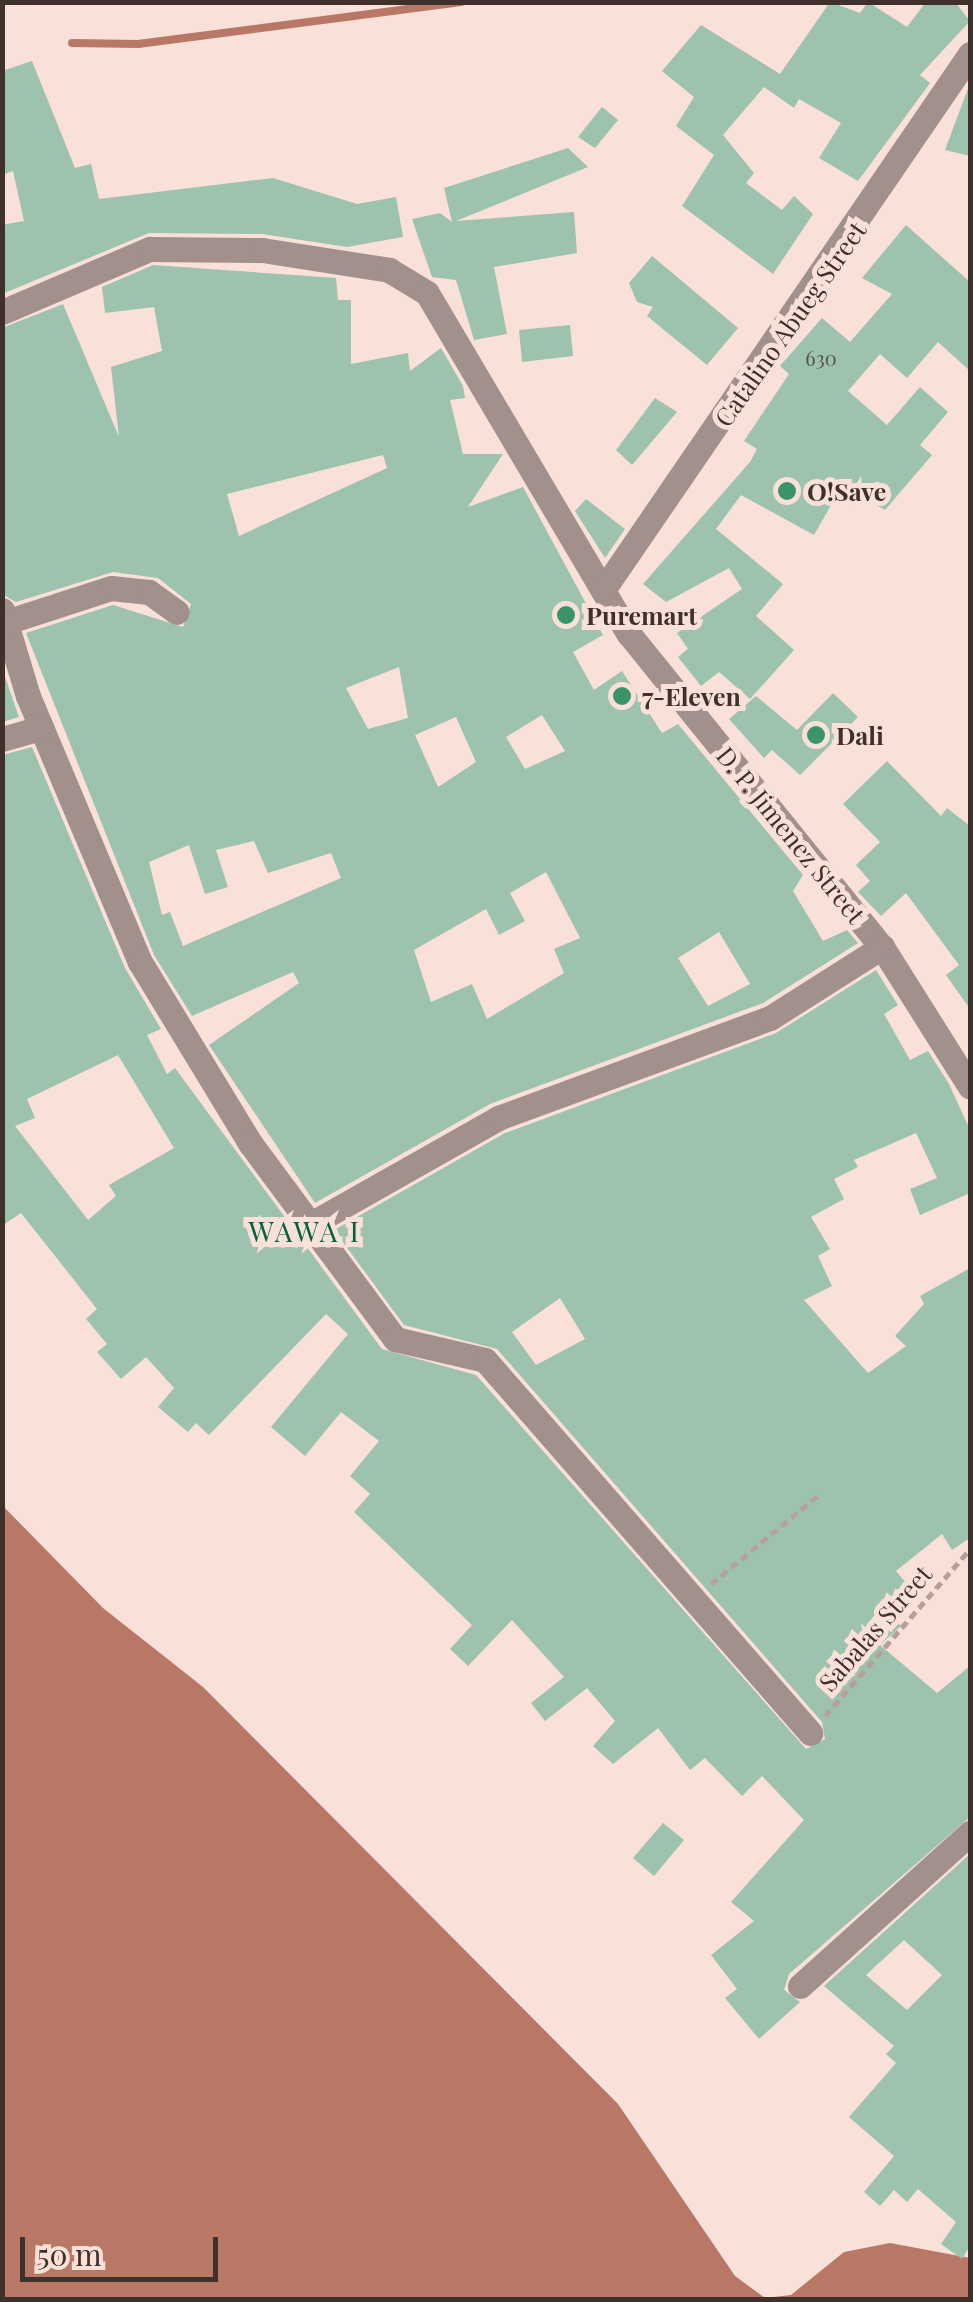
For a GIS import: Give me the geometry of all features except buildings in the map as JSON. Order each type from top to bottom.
[{"type":"street","name":"Catalino Abueg Street","points":[[603,590],[970,54]]},
{"type":"street","name":"D. P. Jimenez Street","points":[[2,312],[150,249],[262,250],[389,270],[427,292],[603,590],[882,947],[970,1087]]},
{"type":"street","points":[[178,612],[148,592],[111,588],[4,616],[41,728],[140,962],[310,1224],[395,1339],[485,1360],[810,1733]]},
{"type":"street","points":[[2,739],[41,728]]},
{"type":"street","points":[[310,1224],[498,1118],[770,1018],[882,947]]},
{"type":"street","points":[[800,1986],[970,1833]]},
{"type":"path","points":[[694,1600],[821,1493]]},
{"type":"path","name":"Sabalas Street","points":[[810,1733],[970,1549]]},
{"type":"shaded area","points":[[2,1505],[103,1608],[203,1687],[618,2104],[735,2276],[765,2298],[791,2295],[844,2252],[890,2243],[970,2258],[970,2299],[3,2299]]},
{"type":"waterway","points":[[72,43],[138,44],[461,2]]},
{"type":"place","name":"O!Save","points":[[787,491]]},
{"type":"place","name":"Puremart","points":[[566,615]]},
{"type":"place","name":"7-Eleven","points":[[622,696]]},
{"type":"place","name":"Dali","points":[[816,735]]},
{"type":"district","name":"WAWA I","points":[[305,1231]]}]
